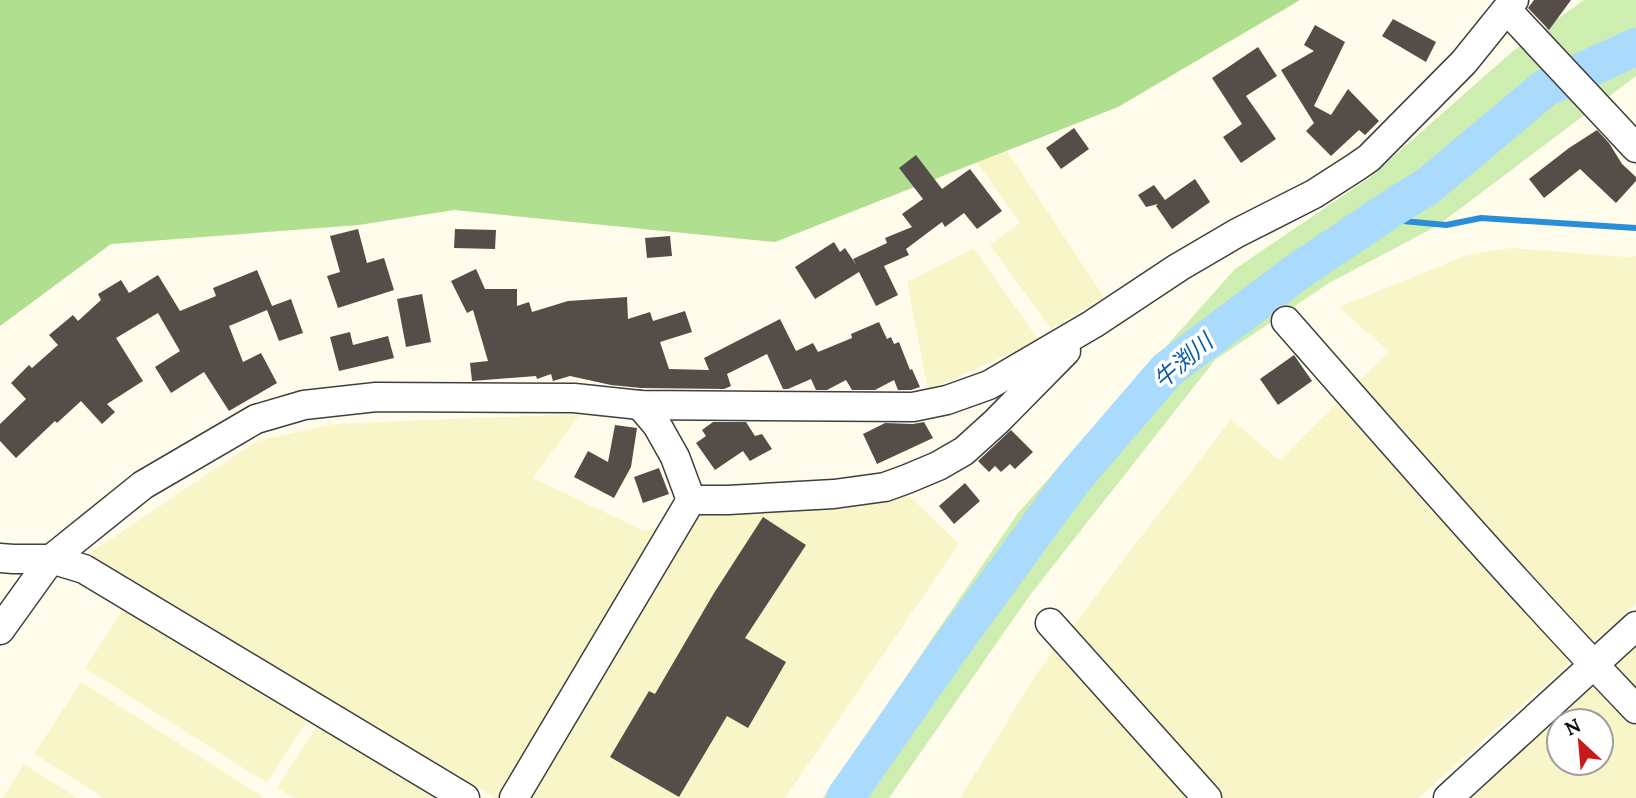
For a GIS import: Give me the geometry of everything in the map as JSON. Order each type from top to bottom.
[{"type":"street","points":[[0,630],[51,559],[143,485],[256,419],[304,405],[389,397],[574,398],[640,405],[913,407],[947,400],[989,385],[1093,324],[1179,267],[1237,233],[1314,194],[1369,158],[1464,62],[1510,5],[1562,68],[1636,148]]},
{"type":"street","points":[[1286,321],[1394,444],[1636,709]]},
{"type":"street","points":[[691,500],[834,494],[885,487],[938,466],[964,451],[996,422],[1093,324]]},
{"type":"street","points":[[640,405],[657,425],[675,457],[691,500]]},
{"type":"street","points":[[514,798],[691,500]]},
{"type":"street","points":[[0,558],[51,559],[83,569],[465,798]]},
{"type":"street","points":[[1050,623],[1207,798]]},
{"type":"street","points":[[1448,798],[1636,626]]},
{"type":"shaded area","points":[[996,134],[1104,297],[1051,329],[990,245],[1020,223],[971,154]]},
{"type":"shaded area","points":[[974,248],[1039,341],[928,390],[907,282]]},
{"type":"shaded area","points":[[1511,248],[1636,256],[1636,604],[1418,798],[960,798],[1037,673],[1231,419],[1279,460],[1389,352],[1339,307],[1467,255]]},
{"type":"shaded area","points":[[581,414],[533,478],[644,531],[699,515],[905,492],[959,544],[785,798],[496,798],[87,555],[257,441],[334,424]]},
{"type":"shaded area","points":[[132,596],[313,711],[267,783],[85,668]]},
{"type":"shaded area","points":[[1636,646],[1636,798],[1467,798],[1545,728],[1545,777],[1615,777],[1615,707],[1568,707]]},
{"type":"shaded area","points":[[81,682],[262,796],[261,798],[104,798],[34,754]]},
{"type":"shaded area","points":[[323,716],[454,798],[294,798],[277,788]]},
{"type":"shaded area","points":[[24,764],[76,797],[3,798]]},
{"type":"green space","points":[[0,0],[1300,0],[1118,107],[775,242],[454,210],[359,225],[111,244],[0,326]]},
{"type":"green space","points":[[1584,0],[1636,0],[1636,76],[1437,226],[1329,283],[1215,360],[1030,595],[889,798],[823,798],[1018,513],[1235,269],[1369,178],[1513,51]]},
{"type":"building","points":[[1534,0],[1571,0],[1549,30],[1528,8]]},
{"type":"building","points":[[1393,19],[1436,42],[1426,62],[1382,36]]},
{"type":"building","points":[[1315,25],[1345,42],[1314,106],[1331,115],[1348,89],[1379,121],[1365,135],[1359,130],[1331,156],[1306,131],[1314,123],[1281,70],[1314,51],[1304,45]]},
{"type":"building","points":[[1258,47],[1277,76],[1246,96],[1276,139],[1241,163],[1223,137],[1242,124],[1212,78]]},
{"type":"building","points":[[1074,128],[1089,149],[1061,169],[1046,148]]},
{"type":"building","points":[[1597,130],[1622,164],[1636,177],[1636,181],[1616,203],[1580,169],[1544,198],[1529,179]]},
{"type":"building","points":[[916,155],[942,189],[970,169],[1002,211],[977,229],[964,213],[945,227],[942,222],[906,249],[909,255],[884,266],[898,295],[876,306],[859,272],[815,299],[795,267],[834,242],[840,252],[845,248],[857,266],[853,259],[887,243],[885,238],[912,227],[902,214],[923,199],[899,168]]},
{"type":"building","points":[[1195,179],[1210,202],[1172,229],[1156,206],[1158,204],[1146,207],[1138,195],[1154,185],[1165,200]]},
{"type":"building","points":[[358,229],[367,263],[384,258],[394,290],[338,308],[327,276],[340,272],[330,236]]},
{"type":"building","points":[[455,229],[496,230],[495,249],[454,248]]},
{"type":"building","points":[[670,236],[672,256],[647,258],[645,238]]},
{"type":"building","points":[[476,269],[485,289],[517,289],[517,306],[529,302],[532,312],[568,301],[627,297],[628,319],[650,312],[653,321],[685,311],[692,332],[660,342],[669,369],[709,370],[704,358],[780,319],[796,351],[813,343],[818,352],[852,338],[851,334],[879,322],[887,339],[891,337],[894,344],[899,342],[920,387],[898,390],[894,380],[875,390],[852,390],[846,380],[827,390],[816,390],[811,379],[783,389],[767,354],[727,374],[731,386],[724,389],[641,388],[570,376],[553,381],[551,374],[537,379],[536,376],[472,381],[470,363],[488,361],[473,310],[467,313],[451,281]]},
{"type":"building","points":[[257,270],[272,306],[291,299],[303,333],[279,341],[267,310],[229,326],[243,362],[261,353],[277,383],[229,411],[204,372],[171,393],[155,367],[180,351],[158,313],[116,338],[143,381],[107,404],[115,412],[102,424],[81,401],[57,423],[55,421],[16,458],[0,441],[0,424],[26,399],[11,383],[29,365],[32,368],[58,345],[49,335],[73,315],[78,321],[101,300],[98,294],[121,280],[129,293],[158,275],[180,311],[216,296],[213,288]]},
{"type":"building","points":[[422,294],[431,342],[406,347],[397,299]]},
{"type":"building","points":[[350,332],[353,345],[388,336],[394,358],[339,371],[330,337]]},
{"type":"building","points":[[1294,355],[1312,381],[1278,405],[1260,379]]},
{"type":"building","points":[[713,422],[746,422],[755,436],[762,434],[772,449],[750,461],[743,451],[715,470],[696,443],[706,436],[702,430]]},
{"type":"building","points":[[924,422],[933,438],[877,464],[863,434],[885,423]]},
{"type":"building","points":[[615,425],[637,428],[631,467],[614,498],[574,477],[588,451],[608,462]]},
{"type":"building","points":[[1011,430],[1033,452],[1015,469],[1010,464],[1001,472],[995,466],[989,472],[978,461]]},
{"type":"building","points":[[659,468],[669,494],[643,503],[634,477]]},
{"type":"building","points":[[965,483],[980,501],[954,524],[939,506]]},
{"type":"building","points":[[763,517],[806,545],[745,638],[786,662],[748,728],[727,716],[679,797],[610,757],[649,691],[655,694],[714,593]]},
{"type":"waterway","name":"牛渕川","points":[[845,798],[1074,478],[1167,370],[1297,272],[1428,186],[1545,88],[1636,47]]},
{"type":"waterway","points":[[1391,209],[1403,221],[1446,225],[1481,218],[1636,228]]}]
